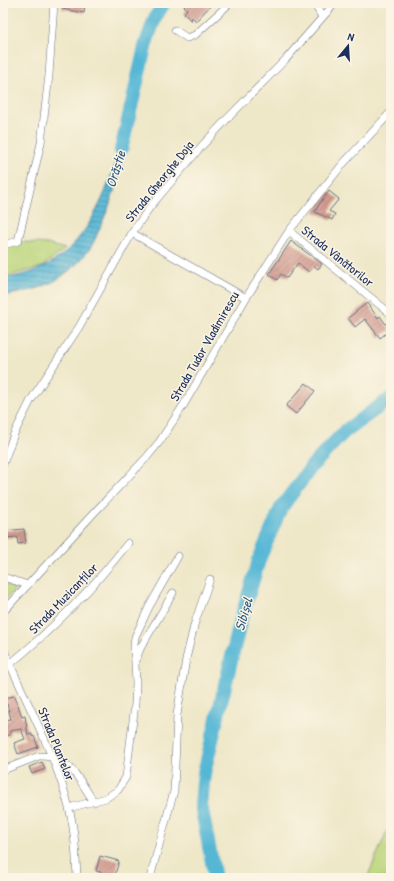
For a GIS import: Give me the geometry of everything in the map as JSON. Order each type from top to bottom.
[{"type":"street","points":[[3,245],[18,241],[41,143],[49,75],[54,3]]},
{"type":"street","points":[[175,30],[187,38],[195,35],[230,3]]},
{"type":"street","points":[[314,3],[322,17]]},
{"type":"street","name":"Strada Gheorghe Doja","points":[[3,464],[14,434],[31,400],[89,311],[132,233],[150,207],[178,173],[226,120],[286,59],[335,3]]},
{"type":"street","name":"Strada Tudor Vladimirescu","points":[[3,612],[147,457],[160,441],[180,411],[246,298],[288,231],[342,165],[391,112]]},
{"type":"street","name":"Strada Vânătorilor","points":[[288,231],[391,314]]},
{"type":"street","points":[[132,233],[246,298]]},
{"type":"street","name":"Strada Muzicanților","points":[[10,664],[33,646],[62,619],[107,570],[128,543]]},
{"type":"street","points":[[69,808],[94,802],[112,794],[118,790],[126,777],[134,704],[134,645],[137,632],[149,607],[178,556]]},
{"type":"street","points":[[3,577],[28,585]]},
{"type":"street","points":[[150,878],[174,791],[177,714],[186,659],[195,622],[210,579]]},
{"type":"street","points":[[135,663],[140,647],[173,593]]},
{"type":"street","name":"Strada Plantelor","points":[[3,648],[53,757],[69,808],[75,843],[77,878]]},
{"type":"street","points":[[3,770],[39,756],[53,757],[72,768],[94,802]]},
{"type":"green space","points":[[24,242],[47,244],[65,249],[42,267],[3,277],[3,247]]},
{"type":"green space","points":[[3,584],[12,586],[14,589],[3,602]]},
{"type":"green space","points":[[391,820],[391,878],[367,878],[389,826]]},
{"type":"water","points":[[125,132],[128,132],[125,149],[114,193],[91,247],[74,267],[53,282],[35,289],[3,296],[3,278],[30,272],[53,261],[72,246],[87,227],[99,205],[109,181]]},
{"type":"building","points":[[62,3],[85,3],[84,13],[62,9]]},
{"type":"building","points":[[181,3],[213,3],[196,21],[192,17],[191,21],[184,13],[187,9]]},
{"type":"building","points":[[329,191],[339,199],[329,211],[335,214],[332,220],[315,212]]},
{"type":"building","points":[[291,241],[322,264],[318,269],[314,266],[309,272],[298,263],[287,278],[281,274],[277,280],[269,274]]},
{"type":"building","points":[[367,303],[378,318],[380,316],[390,330],[380,338],[365,319],[355,327],[348,318]]},
{"type":"building","points":[[306,383],[315,391],[296,414],[286,406]]},
{"type":"building","points":[[24,529],[26,543],[18,544],[17,537],[3,538],[3,531]]},
{"type":"building","points":[[15,696],[22,717],[25,716],[28,735],[32,734],[32,737],[34,736],[38,747],[18,754],[14,743],[25,739],[21,729],[10,731],[10,735],[3,736],[3,720],[11,719],[7,704],[3,705],[3,698]]},
{"type":"building","points":[[42,762],[45,769],[32,774],[29,767]]},
{"type":"building","points":[[100,856],[119,861],[114,878],[99,878],[101,872],[96,871]]},
{"type":"waterway","name":"Orăștie","points":[[121,150],[146,43],[155,18],[164,3]]},
{"type":"waterway","name":"Sibișel","points":[[215,878],[201,805],[204,773],[241,619],[260,557],[281,508],[312,466],[345,431],[391,398]]}]
